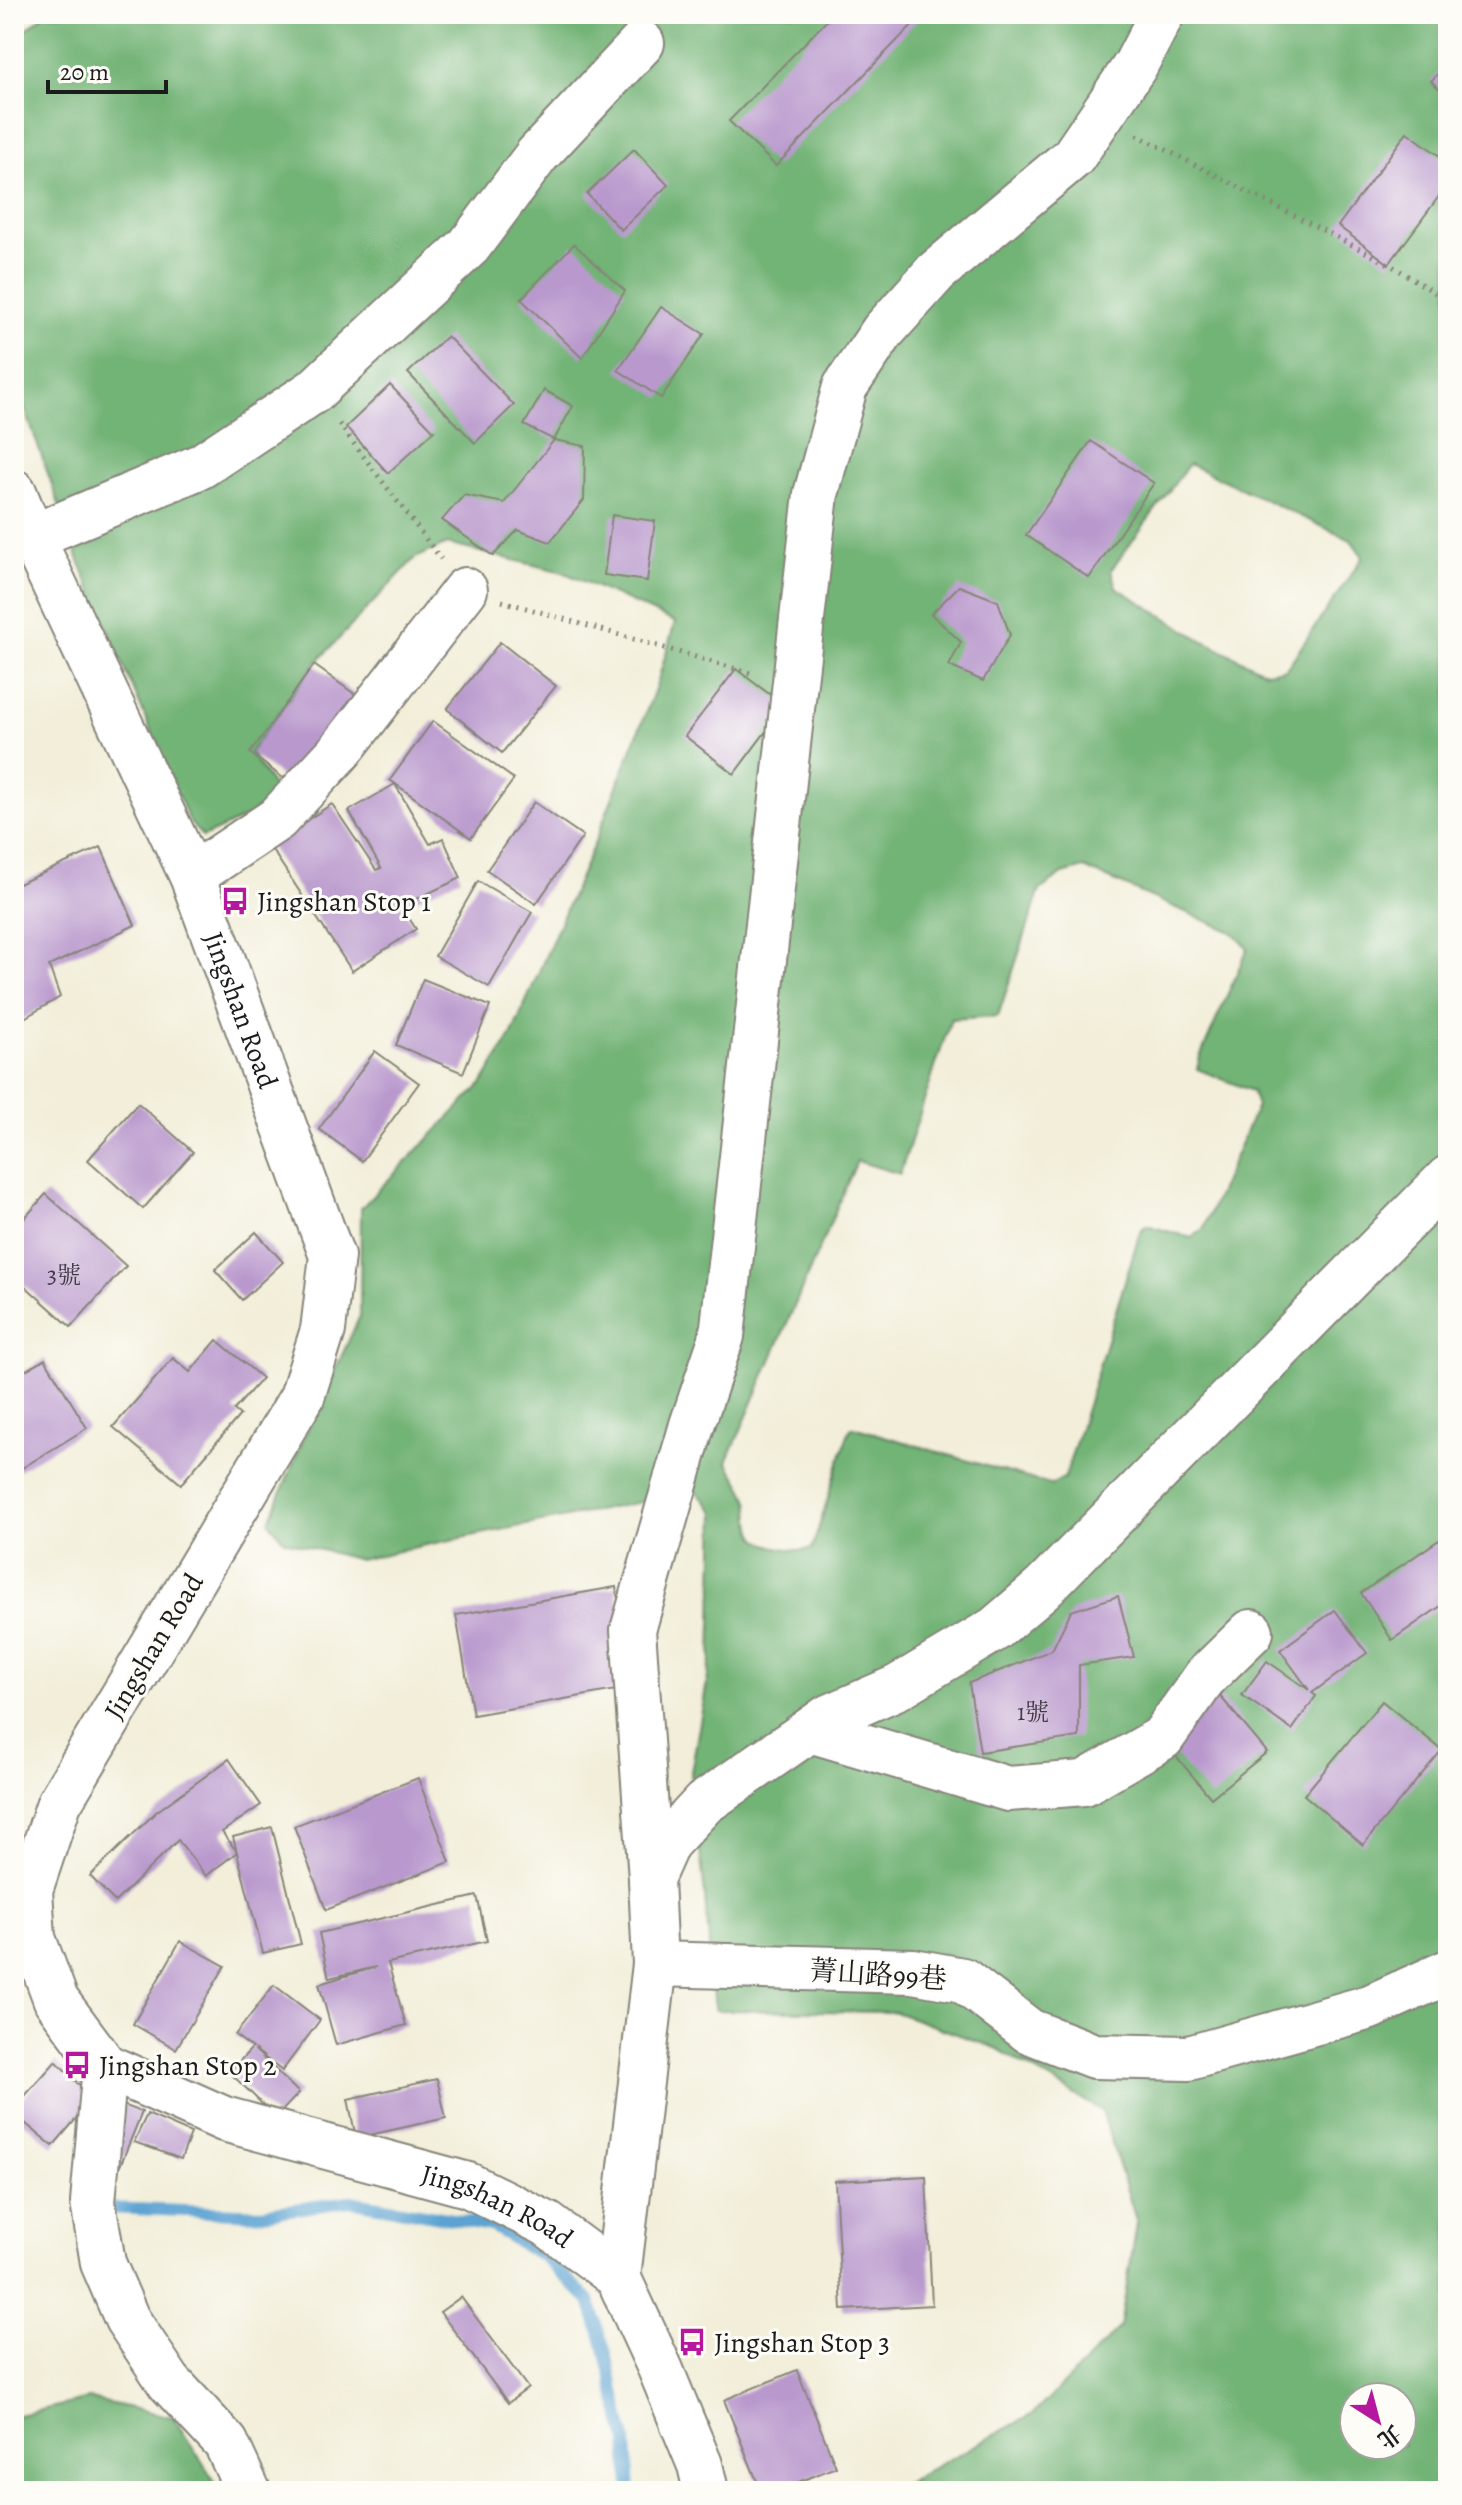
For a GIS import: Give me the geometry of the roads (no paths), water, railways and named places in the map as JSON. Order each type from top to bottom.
[{"type":"street","points":[[618,2277],[655,1964],[633,1630],[684,1453],[722,1336],[816,494],[845,387],[883,331],[936,272],[1073,157],[1135,66],[1162,14]]},
{"type":"street","points":[[32,537],[201,466],[314,391],[469,246],[537,155],[642,43]]},
{"type":"street","name":"Jingshan Road","points":[[14,492],[32,537],[192,876],[332,1256],[323,1330],[302,1397],[59,1803],[30,1890],[33,1938],[56,2000],[105,2066],[224,2119],[468,2185],[547,2224],[618,2277],[700,2465],[706,2491]]},
{"type":"street","points":[[192,876],[277,819],[340,751],[465,590]]},
{"type":"street","points":[[651,1879],[667,1843],[704,1803],[827,1718],[898,1687],[995,1629],[1043,1588],[1448,1178]]},
{"type":"street","points":[[810,1730],[1008,1789],[1084,1783],[1162,1738],[1206,1676],[1251,1632]]},
{"type":"street","name":"菁山路99巷","points":[[655,1964],[913,1971],[963,1980],[1029,2031],[1094,2056],[1189,2058],[1370,2007],[1448,1972]]},
{"type":"street","points":[[105,2066],[93,2202],[103,2263],[127,2319],[169,2382],[226,2443],[248,2491]]},
{"type":"waterway","points":[[108,2208],[262,2214],[350,2201],[491,2226],[543,2256],[590,2301],[605,2349],[627,2443],[630,2491]]},
{"type":"place","name":"Jingshan Stop 1","points":[[235,901]]},
{"type":"place","name":"Jingshan Stop 2","points":[[77,2065]]},
{"type":"place","name":"Jingshan Stop 3","points":[[692,2342]]}]
